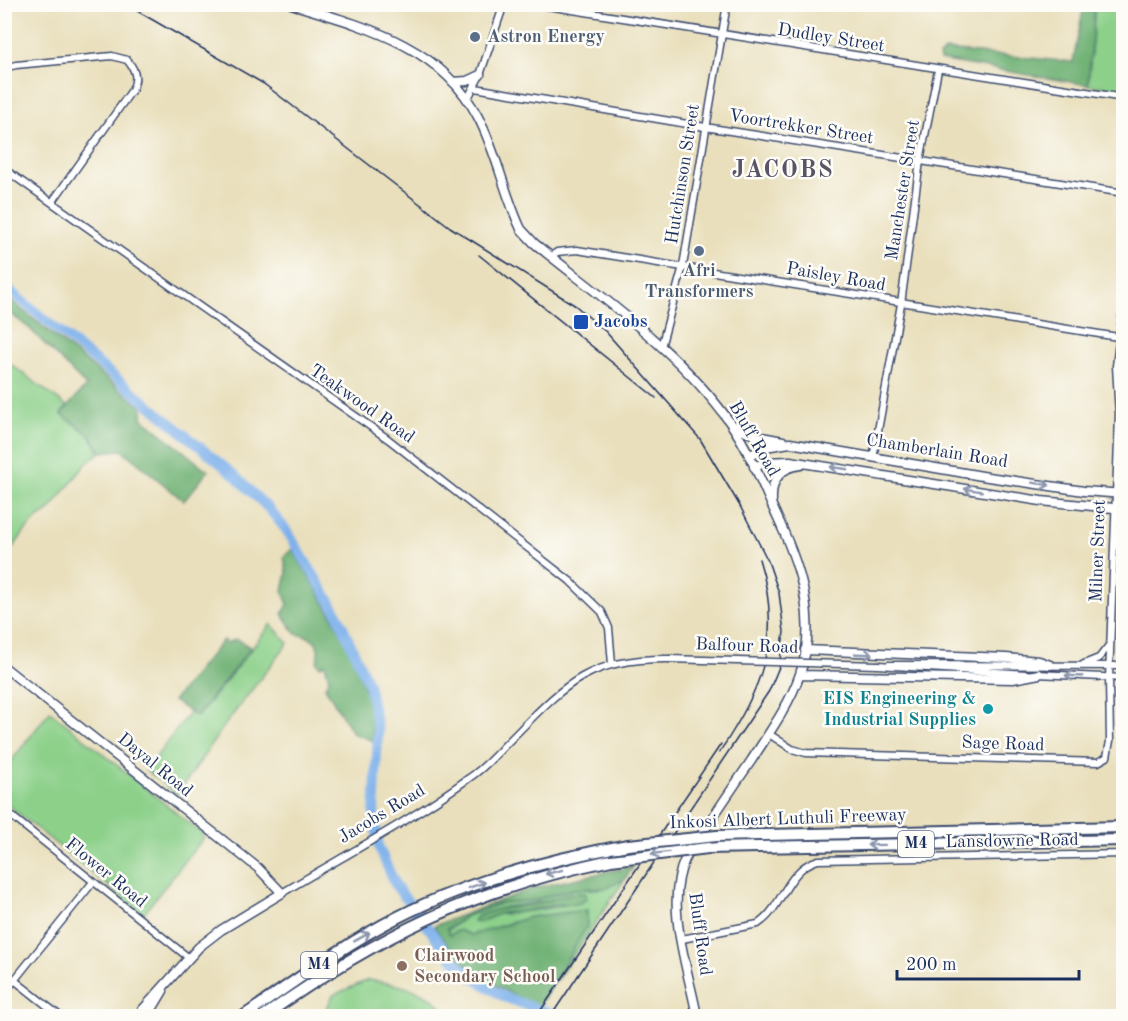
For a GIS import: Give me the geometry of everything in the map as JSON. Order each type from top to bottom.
[{"type":"highway","name":"Inkosi Albert Luthuli Freeway","points":[[245,1016],[344,948],[423,906],[519,871],[588,852],[628,845],[717,836],[1120,827]]},
{"type":"highway","name":"Inkosi Albert Luthuli Freeway","points":[[264,1017],[350,958],[429,916],[512,884],[611,860],[708,848],[1124,840]]},
{"type":"main road","name":"Bluff Road","points":[[291,4],[388,36],[418,52],[453,82],[467,100],[487,137],[521,229],[551,257],[661,347],[730,423],[749,456],[797,561],[806,594],[805,650],[800,675],[786,706],[769,734],[680,871],[676,896],[697,1017]]},
{"type":"main road","points":[[453,82],[467,81],[480,75]]},
{"type":"main road","points":[[730,423],[756,436],[790,443]]},
{"type":"main road","name":"Chamberlain Road","points":[[749,456],[765,447],[790,443],[873,458],[1119,494]]},
{"type":"main road","name":"Chamberlain Road","points":[[754,467],[780,460],[1041,501],[1124,509]]},
{"type":"main road","points":[[772,505],[771,488],[779,473],[787,468],[807,464]]},
{"type":"main road","points":[[805,650],[1006,658],[1050,665]]},
{"type":"main road","name":"Dayal Road","points":[[4,668],[258,868],[282,893]]},
{"type":"main road","points":[[800,675],[1013,679],[1039,674]]},
{"type":"main road","name":"Jacobs Road","points":[[137,1017],[189,958],[221,930],[282,893]]},
{"type":"main road","name":"Jacobs Road","points":[[148,1017],[164,988]]},
{"type":"street","points":[[467,100],[475,88],[504,4]]},
{"type":"street","name":"Dudley Street","points":[[535,4],[721,36],[1124,98]]},
{"type":"street","name":"Hutchinson Street","points":[[661,347],[683,266],[727,4]]},
{"type":"street","points":[[4,69],[15,65],[112,56],[128,60],[135,74],[136,83],[132,90],[53,201]]},
{"type":"street","name":"Manchester Street","points":[[873,458],[902,303],[920,161],[938,70]]},
{"type":"street","name":"Voortrekker Street","points":[[475,88],[705,127],[1124,192]]},
{"type":"street","name":"Teakwood Road","points":[[4,170],[53,201],[395,445],[570,581],[602,612],[609,628],[612,664]]},
{"type":"street","name":"Paisley Road","points":[[551,257],[557,252],[568,249],[1118,337]]},
{"type":"street","name":"Milner Street","points":[[1098,762],[1107,757],[1110,741],[1109,678],[1114,509],[1119,494],[1119,415],[1116,385],[1118,337],[1123,321],[1124,300]]},
{"type":"street","points":[[1074,666],[1099,658],[1110,644]]},
{"type":"street","name":"Balfour Road","points":[[612,664],[669,659],[880,665],[1124,678]]},
{"type":"street","name":"Balfour Road","points":[[880,665],[900,663],[1124,666]]},
{"type":"street","name":"Jacobs Road","points":[[282,893],[472,777],[564,687],[594,670],[612,664]]},
{"type":"street","name":"Sage Road","points":[[769,734],[792,749],[806,753],[1098,762]]},
{"type":"street","name":"Flower Road","points":[[4,810],[189,958]]},
{"type":"street","name":"Lansdowne Road","points":[[682,939],[758,924],[767,917],[795,874],[802,867],[818,860],[1124,854]]},
{"type":"street","points":[[4,993],[93,882]]},
{"type":"street","points":[[4,972],[60,1017]]},
{"type":"green space","points":[[1084,5],[1095,5],[1088,85],[940,60],[939,56],[946,50],[1073,62]]},
{"type":"green space","points":[[1095,5],[1123,5],[1123,90],[1088,85]]},
{"type":"green space","points":[[4,295],[143,408],[142,418],[208,471],[184,501],[122,450],[100,452],[90,435],[61,414],[86,386],[30,329],[5,309]]},
{"type":"green space","points":[[4,359],[69,408],[61,414],[90,435],[100,452],[86,464],[49,511],[26,530],[5,558]]},
{"type":"green space","points":[[292,549],[319,592],[357,666],[371,717],[373,741],[352,733],[325,687],[329,679],[325,664],[320,666],[317,663],[318,650],[315,641],[296,634],[282,614],[288,605],[283,591],[287,573],[284,557]]},
{"type":"green space","points":[[271,624],[288,643],[224,726],[177,795],[146,770],[190,712],[198,716]]},
{"type":"green space","points":[[237,639],[251,648],[197,716],[173,701],[223,640],[227,643]]},
{"type":"green space","points":[[50,711],[205,836],[143,914],[5,803],[5,769]]},
{"type":"green space","points":[[634,866],[625,879],[607,888],[573,889],[535,900],[502,903],[466,916],[447,929],[450,935],[459,930],[471,935],[530,917],[587,910],[587,926],[539,1007],[479,975],[455,953],[434,926],[533,888]]},
{"type":"green space","points":[[625,879],[556,981],[576,941],[587,926],[587,910],[530,917],[471,935],[456,931],[450,935],[446,932],[466,916],[502,903],[535,900],[573,889],[601,889]],"holes":[[[586,895],[586,899],[533,911],[478,915],[505,907]]]},
{"type":"green space","points":[[571,893],[585,893],[586,899],[575,904],[504,913],[481,921],[473,921],[484,913],[535,904]]},
{"type":"green space","points":[[368,980],[413,989],[433,1000],[447,1016],[323,1016],[333,995]]},
{"type":"waterway","points":[[4,286],[233,474],[269,509],[287,531],[336,611],[368,683],[378,732],[374,817],[379,848],[396,886],[449,955],[469,975],[504,997],[557,1016]]},
{"type":"railway","points":[[125,4],[264,84],[450,227],[576,306],[606,332],[700,439],[740,506],[768,561],[779,593],[784,632],[779,667],[769,691],[551,1016]]},
{"type":"railway","points":[[479,255],[656,398]]},
{"type":"railway","points":[[719,753],[747,706],[757,684],[769,638],[766,587],[759,559]]},
{"type":"railway","points":[[537,1016],[721,744]]},
{"type":"place","name":"Astron Energy","points":[[475,37]]},
{"type":"place","name":"Afri Transformers","points":[[699,251]]},
{"type":"place","name":"Jacobs","points":[[581,322]]},
{"type":"place","name":"EIS Engineering & Industrial Supplies","points":[[988,709]]},
{"type":"place","name":"Clairwood Secondary School","points":[[402,966]]},
{"type":"district","name":"JACOBS","points":[[783,171]]}]
